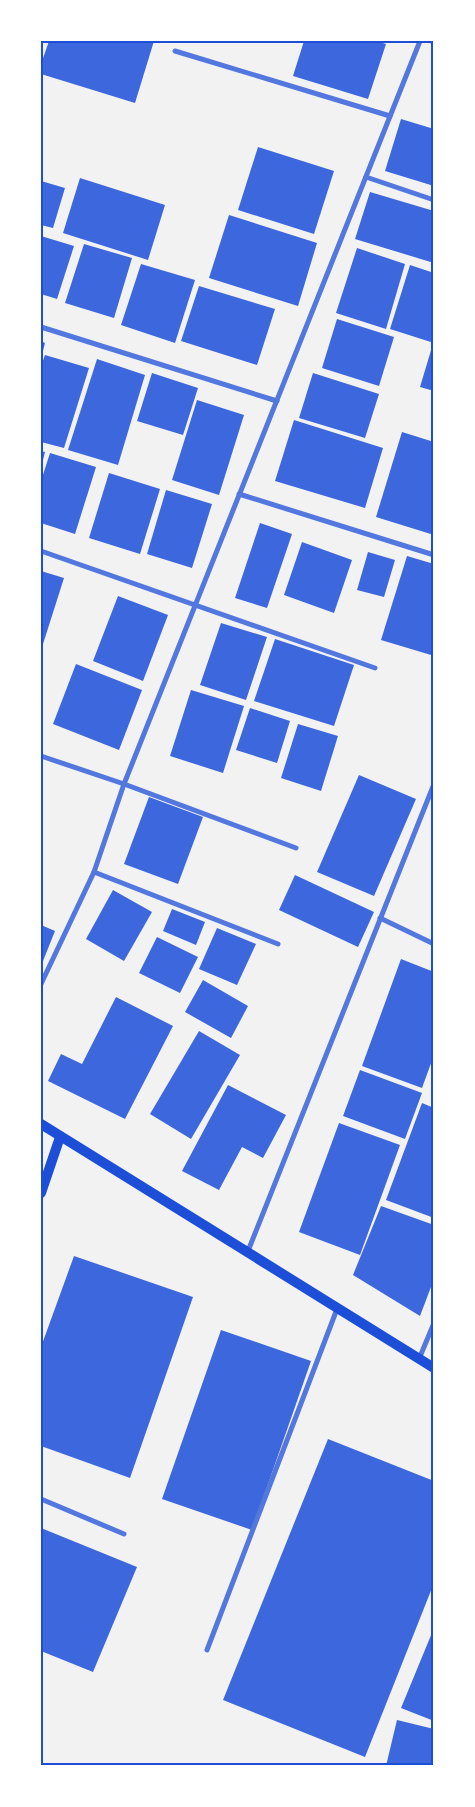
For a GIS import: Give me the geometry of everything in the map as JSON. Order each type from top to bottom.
[{"type":"main road","points":[[41,1124],[434,1368]]},
{"type":"main road","points":[[41,1193],[60,1137]]},
{"type":"street","points":[[41,984],[94,872],[124,784],[420,41]]},
{"type":"street","points":[[176,52],[390,116]]},
{"type":"street","points":[[366,177],[434,200]]},
{"type":"street","points":[[41,327],[277,401]]},
{"type":"street","points":[[239,494],[434,555]]},
{"type":"street","points":[[41,551],[375,668]]},
{"type":"street","points":[[41,756],[124,784],[296,848]]},
{"type":"street","points":[[248,1251],[434,784]]},
{"type":"street","points":[[94,872],[278,944]]},
{"type":"street","points":[[380,918],[434,944]]},
{"type":"street","points":[[207,1650],[338,1308]]},
{"type":"street","points":[[419,1359],[434,1323]]},
{"type":"street","points":[[41,1499],[124,1534]]},
{"type":"building","points":[[49,41],[154,41],[135,103],[41,74],[41,64]]},
{"type":"building","points":[[304,41],[376,41],[386,44],[368,99],[293,76]]},
{"type":"building","points":[[401,119],[434,129],[434,186],[385,171]]},
{"type":"building","points":[[258,147],[334,171],[314,234],[238,210]]},
{"type":"building","points":[[80,178],[165,205],[148,260],[63,233]]},
{"type":"building","points":[[41,181],[65,188],[53,228],[41,225]]},
{"type":"building","points":[[370,192],[434,211],[434,263],[355,239]]},
{"type":"building","points":[[229,215],[317,243],[298,306],[209,278]]},
{"type":"building","points":[[41,236],[74,246],[57,299],[41,294]]},
{"type":"building","points":[[84,244],[132,258],[114,318],[65,303]]},
{"type":"building","points":[[357,248],[405,264],[386,329],[336,313]]},
{"type":"building","points":[[141,264],[195,280],[175,343],[121,325]]},
{"type":"building","points":[[410,265],[434,273],[434,343],[390,329]]},
{"type":"building","points":[[199,286],[275,309],[257,365],[181,341]]},
{"type":"building","points":[[337,319],[394,337],[379,386],[322,368]]},
{"type":"building","points":[[41,341],[45,343],[42,355],[41,355]]},
{"type":"building","points":[[432,347],[434,347],[434,391],[420,387]]},
{"type":"building","points":[[45,355],[89,368],[64,448],[41,442],[41,366]]},
{"type":"building","points":[[97,359],[145,375],[118,465],[68,450]]},
{"type":"building","points":[[152,373],[198,388],[183,435],[137,421]]},
{"type":"building","points":[[313,373],[379,394],[365,438],[299,418]]},
{"type":"building","points":[[197,400],[244,415],[219,495],[172,480]]},
{"type":"building","points":[[294,420],[383,448],[365,508],[275,481]]},
{"type":"building","points":[[402,432],[434,442],[434,535],[376,517]]},
{"type":"building","points":[[41,451],[45,452],[42,464],[41,464]]},
{"type":"building","points":[[50,453],[96,467],[75,534],[41,523],[41,481]]},
{"type":"building","points":[[109,473],[160,489],[140,554],[89,538]]},
{"type":"building","points":[[166,490],[212,504],[192,568],[147,554]]},
{"type":"building","points":[[260,523],[292,534],[267,608],[235,598]]},
{"type":"building","points":[[302,542],[352,560],[334,613],[284,595]]},
{"type":"building","points":[[368,552],[395,560],[384,597],[357,590]]},
{"type":"building","points":[[407,556],[434,564],[434,645],[431,655],[381,640]]},
{"type":"building","points":[[41,571],[64,578],[43,644],[41,643]]},
{"type":"building","points":[[118,596],[168,615],[143,681],[93,661]]},
{"type":"building","points":[[221,623],[267,637],[246,700],[200,685]]},
{"type":"building","points":[[275,639],[354,665],[334,726],[254,701]]},
{"type":"building","points":[[76,664],[142,690],[119,750],[53,724]]},
{"type":"building","points":[[191,690],[244,706],[223,773],[170,756]]},
{"type":"building","points":[[250,708],[290,721],[277,763],[236,750]]},
{"type":"building","points":[[298,724],[338,736],[321,791],[281,778]]},
{"type":"building","points":[[359,775],[416,799],[374,896],[317,872]]},
{"type":"building","points":[[149,797],[203,817],[178,884],[124,864]]},
{"type":"building","points":[[295,875],[374,912],[358,947],[279,910]]},
{"type":"building","points":[[113,890],[152,912],[124,961],[86,939]]},
{"type":"building","points":[[172,909],[205,922],[196,945],[163,931]]},
{"type":"building","points":[[41,925],[55,931],[41,966]]},
{"type":"building","points":[[217,928],[256,944],[237,985],[199,969]]},
{"type":"building","points":[[157,937],[198,957],[180,993],[139,973]]},
{"type":"building","points":[[401,959],[434,972],[434,1055],[422,1088],[362,1066]]},
{"type":"building","points":[[203,980],[248,1006],[231,1038],[185,1012]]},
{"type":"building","points":[[116,997],[173,1026],[125,1119],[48,1081],[61,1054],[82,1064]]},
{"type":"building","points":[[199,1031],[240,1055],[191,1139],[150,1114]]},
{"type":"building","points":[[360,1070],[422,1093],[405,1139],[343,1116]]},
{"type":"building","points":[[228,1085],[286,1115],[263,1158],[242,1147],[219,1190],[182,1171]]},
{"type":"building","points":[[422,1103],[434,1108],[434,1218],[386,1200]]},
{"type":"building","points":[[339,1123],[400,1145],[360,1255],[299,1232]]},
{"type":"building","points":[[381,1206],[434,1225],[434,1279],[420,1316],[353,1275]]},
{"type":"building","points":[[74,1256],[193,1297],[130,1478],[41,1446],[41,1347]]},
{"type":"building","points":[[221,1330],[311,1361],[252,1530],[162,1499]]},
{"type":"building","points":[[328,1439],[434,1481],[434,1583],[365,1757],[223,1700]]},
{"type":"building","points":[[41,1528],[137,1567],[93,1672],[41,1651]]},
{"type":"building","points":[[434,1628],[434,1721],[401,1708]]},
{"type":"building","points":[[397,1720],[434,1729],[434,1766],[386,1766]]}]
